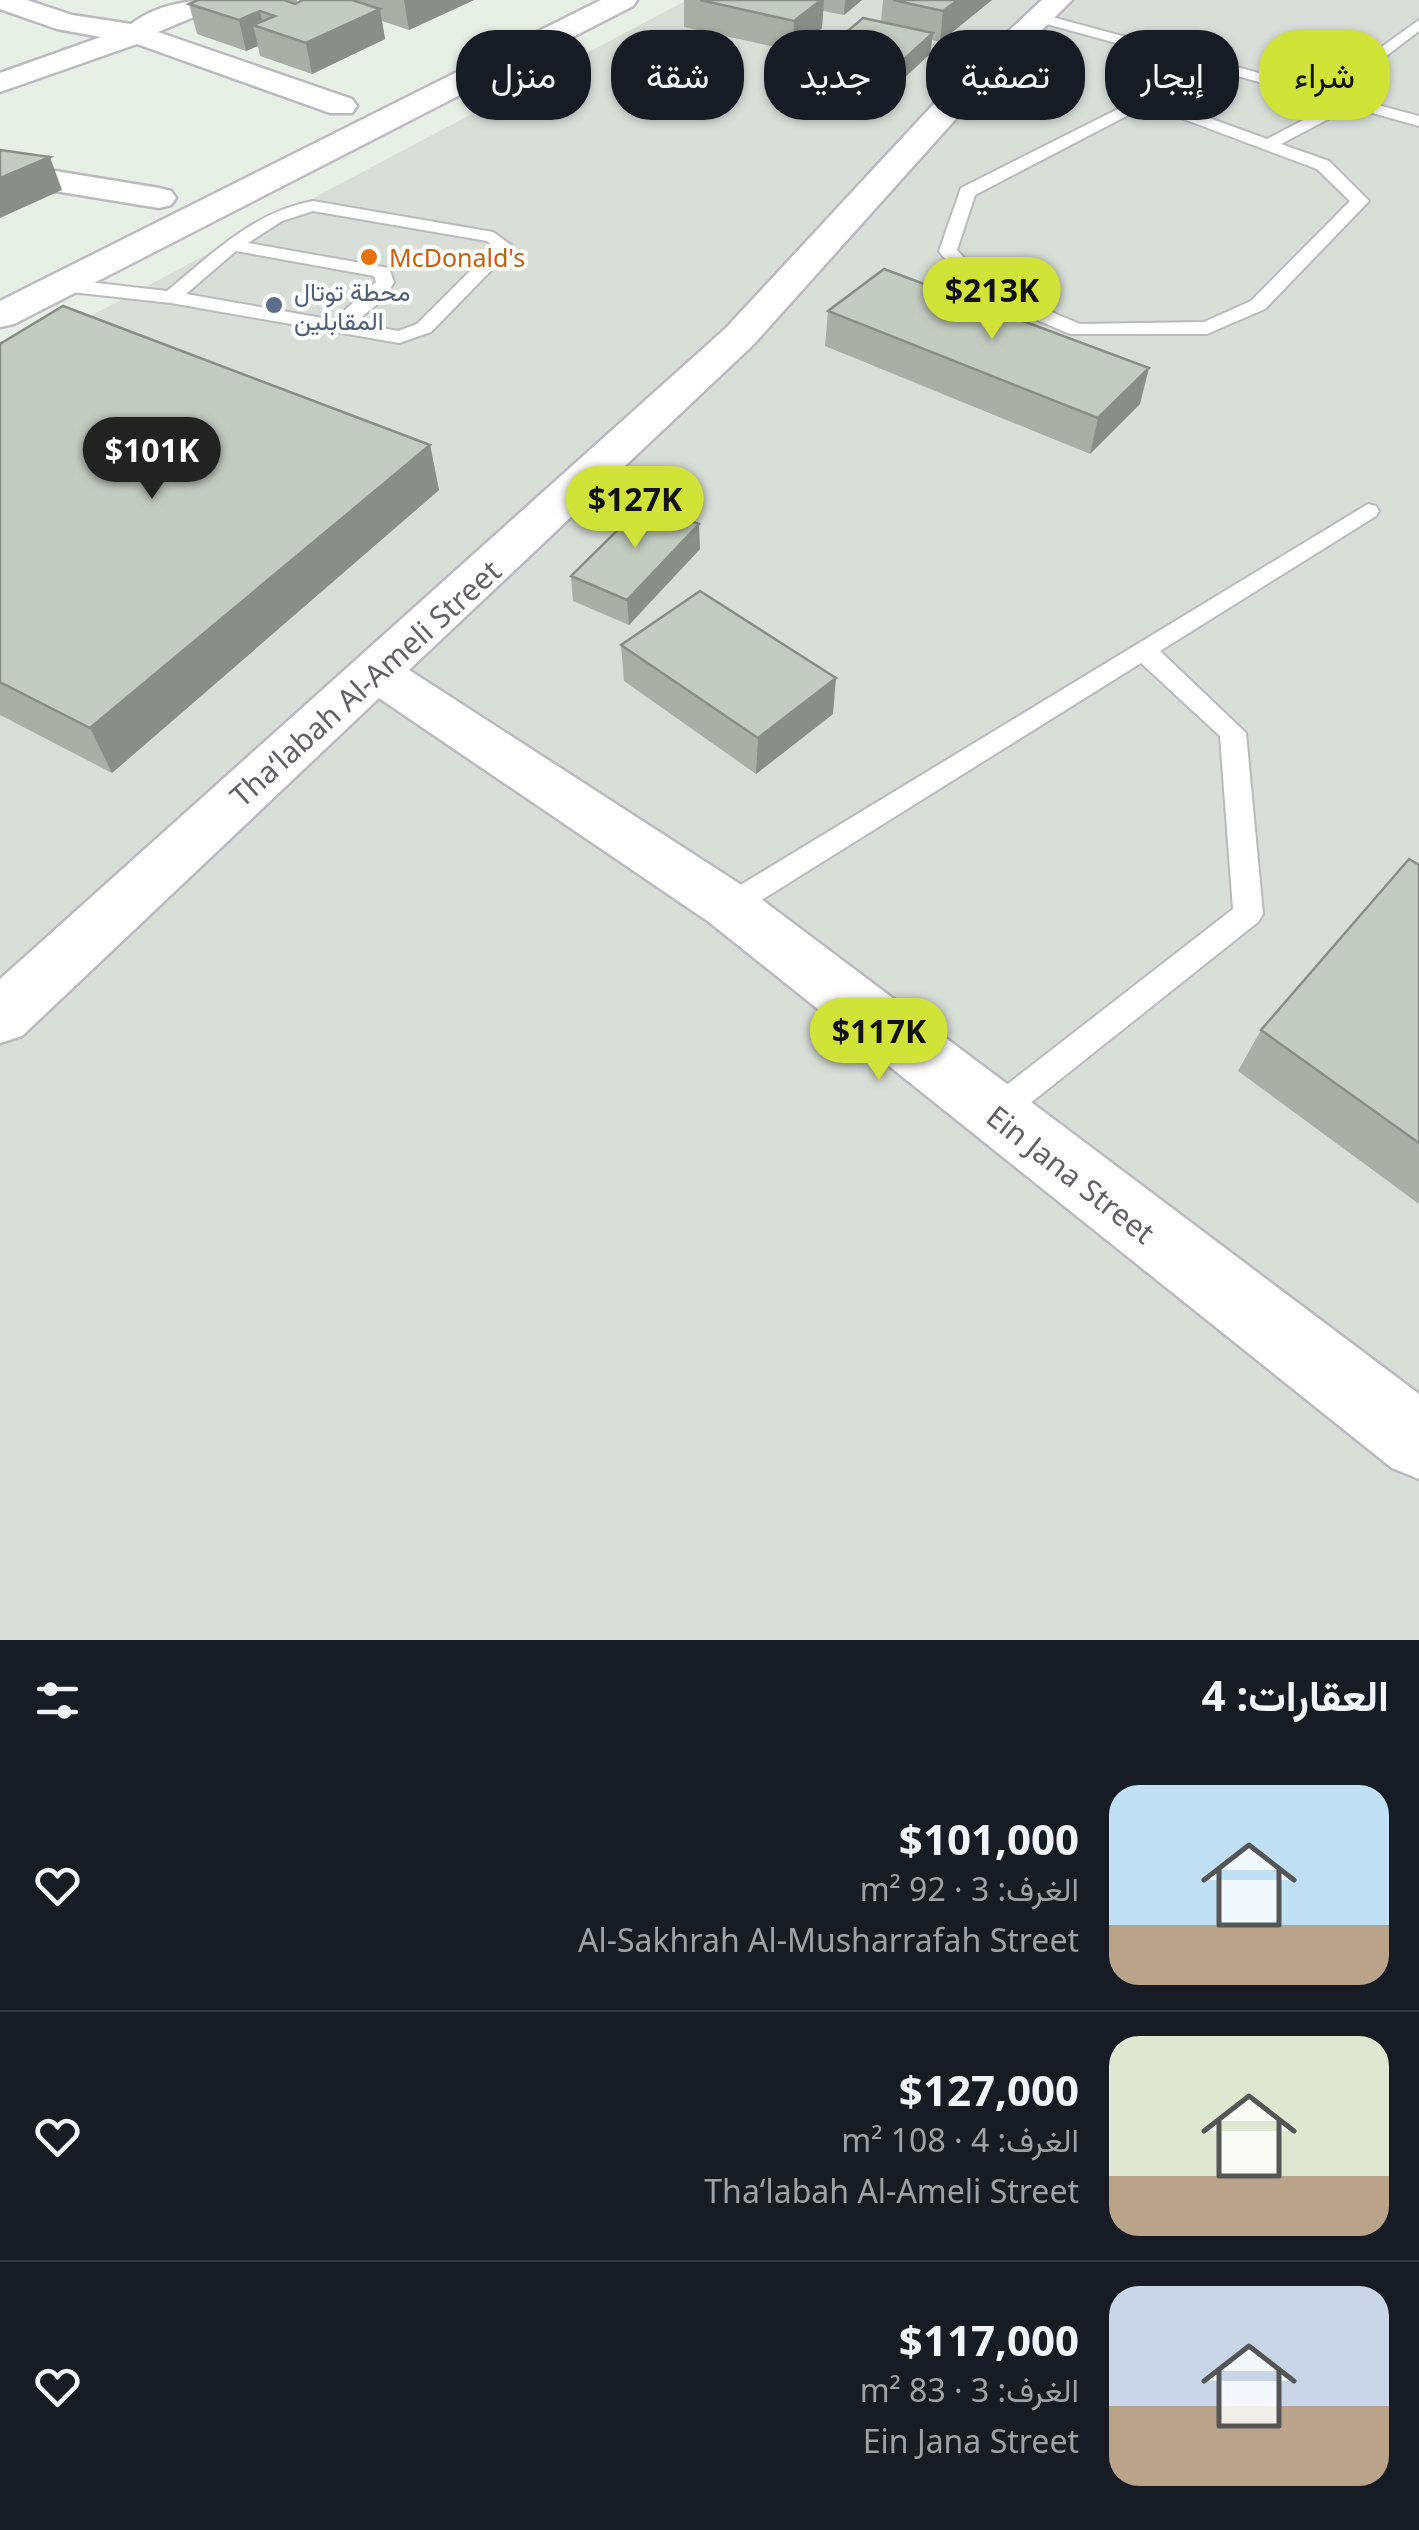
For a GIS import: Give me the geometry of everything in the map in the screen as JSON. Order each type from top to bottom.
[{"type":"street","points":[[0,0],[67,22],[136,34],[341,106]]},
{"type":"street","points":[[0,84],[136,34],[152,22],[210,0]]},
{"type":"street","points":[[439,58],[560,0]]},
{"type":"street","points":[[0,316],[623,0]]},
{"type":"street","name":"Tha‘labah Al-Ameli Street","points":[[0,1017],[740,336],[967,87],[1048,8]]},
{"type":"street","points":[[308,122],[374,90]]},
{"type":"street","points":[[0,172],[159,198]]},
{"type":"street","points":[[106,223],[192,181]]},
{"type":"street","name":"Ein Jana Street","points":[[376,672],[729,906],[1419,1441]]},
{"type":"lane","points":[[1048,8],[1259,73]]},
{"type":"lane","points":[[1390,46],[1419,24]]},
{"type":"lane","points":[[1267,145],[1324,166],[1360,201],[1258,305],[1207,328],[1077,330],[981,289],[948,251],[967,192],[1136,105],[1168,108],[1267,145],[1314,120]]},
{"type":"lane","points":[[1390,112],[1419,121]]},
{"type":"lane","points":[[62,285],[170,297],[400,337],[424,328],[506,247],[493,237],[313,206],[276,214],[170,297]]},
{"type":"lane","points":[[236,246],[382,272],[385,282],[378,294],[337,327]]},
{"type":"lane","points":[[729,906],[1368,511]]},
{"type":"lane","points":[[993,1114],[1248,914],[1233,733],[1144,651]]},
{"type":"shaded area","points":[[687,0],[1419,0],[1419,1640],[0,1640],[0,364],[461,120],[591,120],[591,51],[611,40],[611,120],[744,120],[744,30],[630,30]]},
{"type":"building","points":[[198,0],[284,0],[295,4],[303,0],[352,0],[380,9],[306,43],[253,25],[275,16],[260,11],[239,20],[189,4]]},
{"type":"building","points":[[700,0],[821,0],[794,21]]},
{"type":"building","points":[[893,0],[958,0],[943,11]]},
{"type":"building","points":[[863,18],[926,32],[926,39],[906,57],[906,30],[849,30]]},
{"type":"building","points":[[0,150],[50,157],[0,178]]},
{"type":"building","points":[[884,269],[1149,368],[1098,418],[828,311]]},
{"type":"building","points":[[63,306],[430,445],[90,728],[0,682],[0,344]]},
{"type":"building","points":[[645,503],[699,524],[627,600],[571,576]]},
{"type":"building","points":[[700,591],[836,678],[758,738],[621,645]]},
{"type":"building","points":[[1409,859],[1419,865],[1419,1143],[1261,1030]]},
{"type":"place","name":"McDonald's","points":[[369,257]]},
{"type":"place","name":"محطة توتال المقابلين","points":[[274,305]]}]
